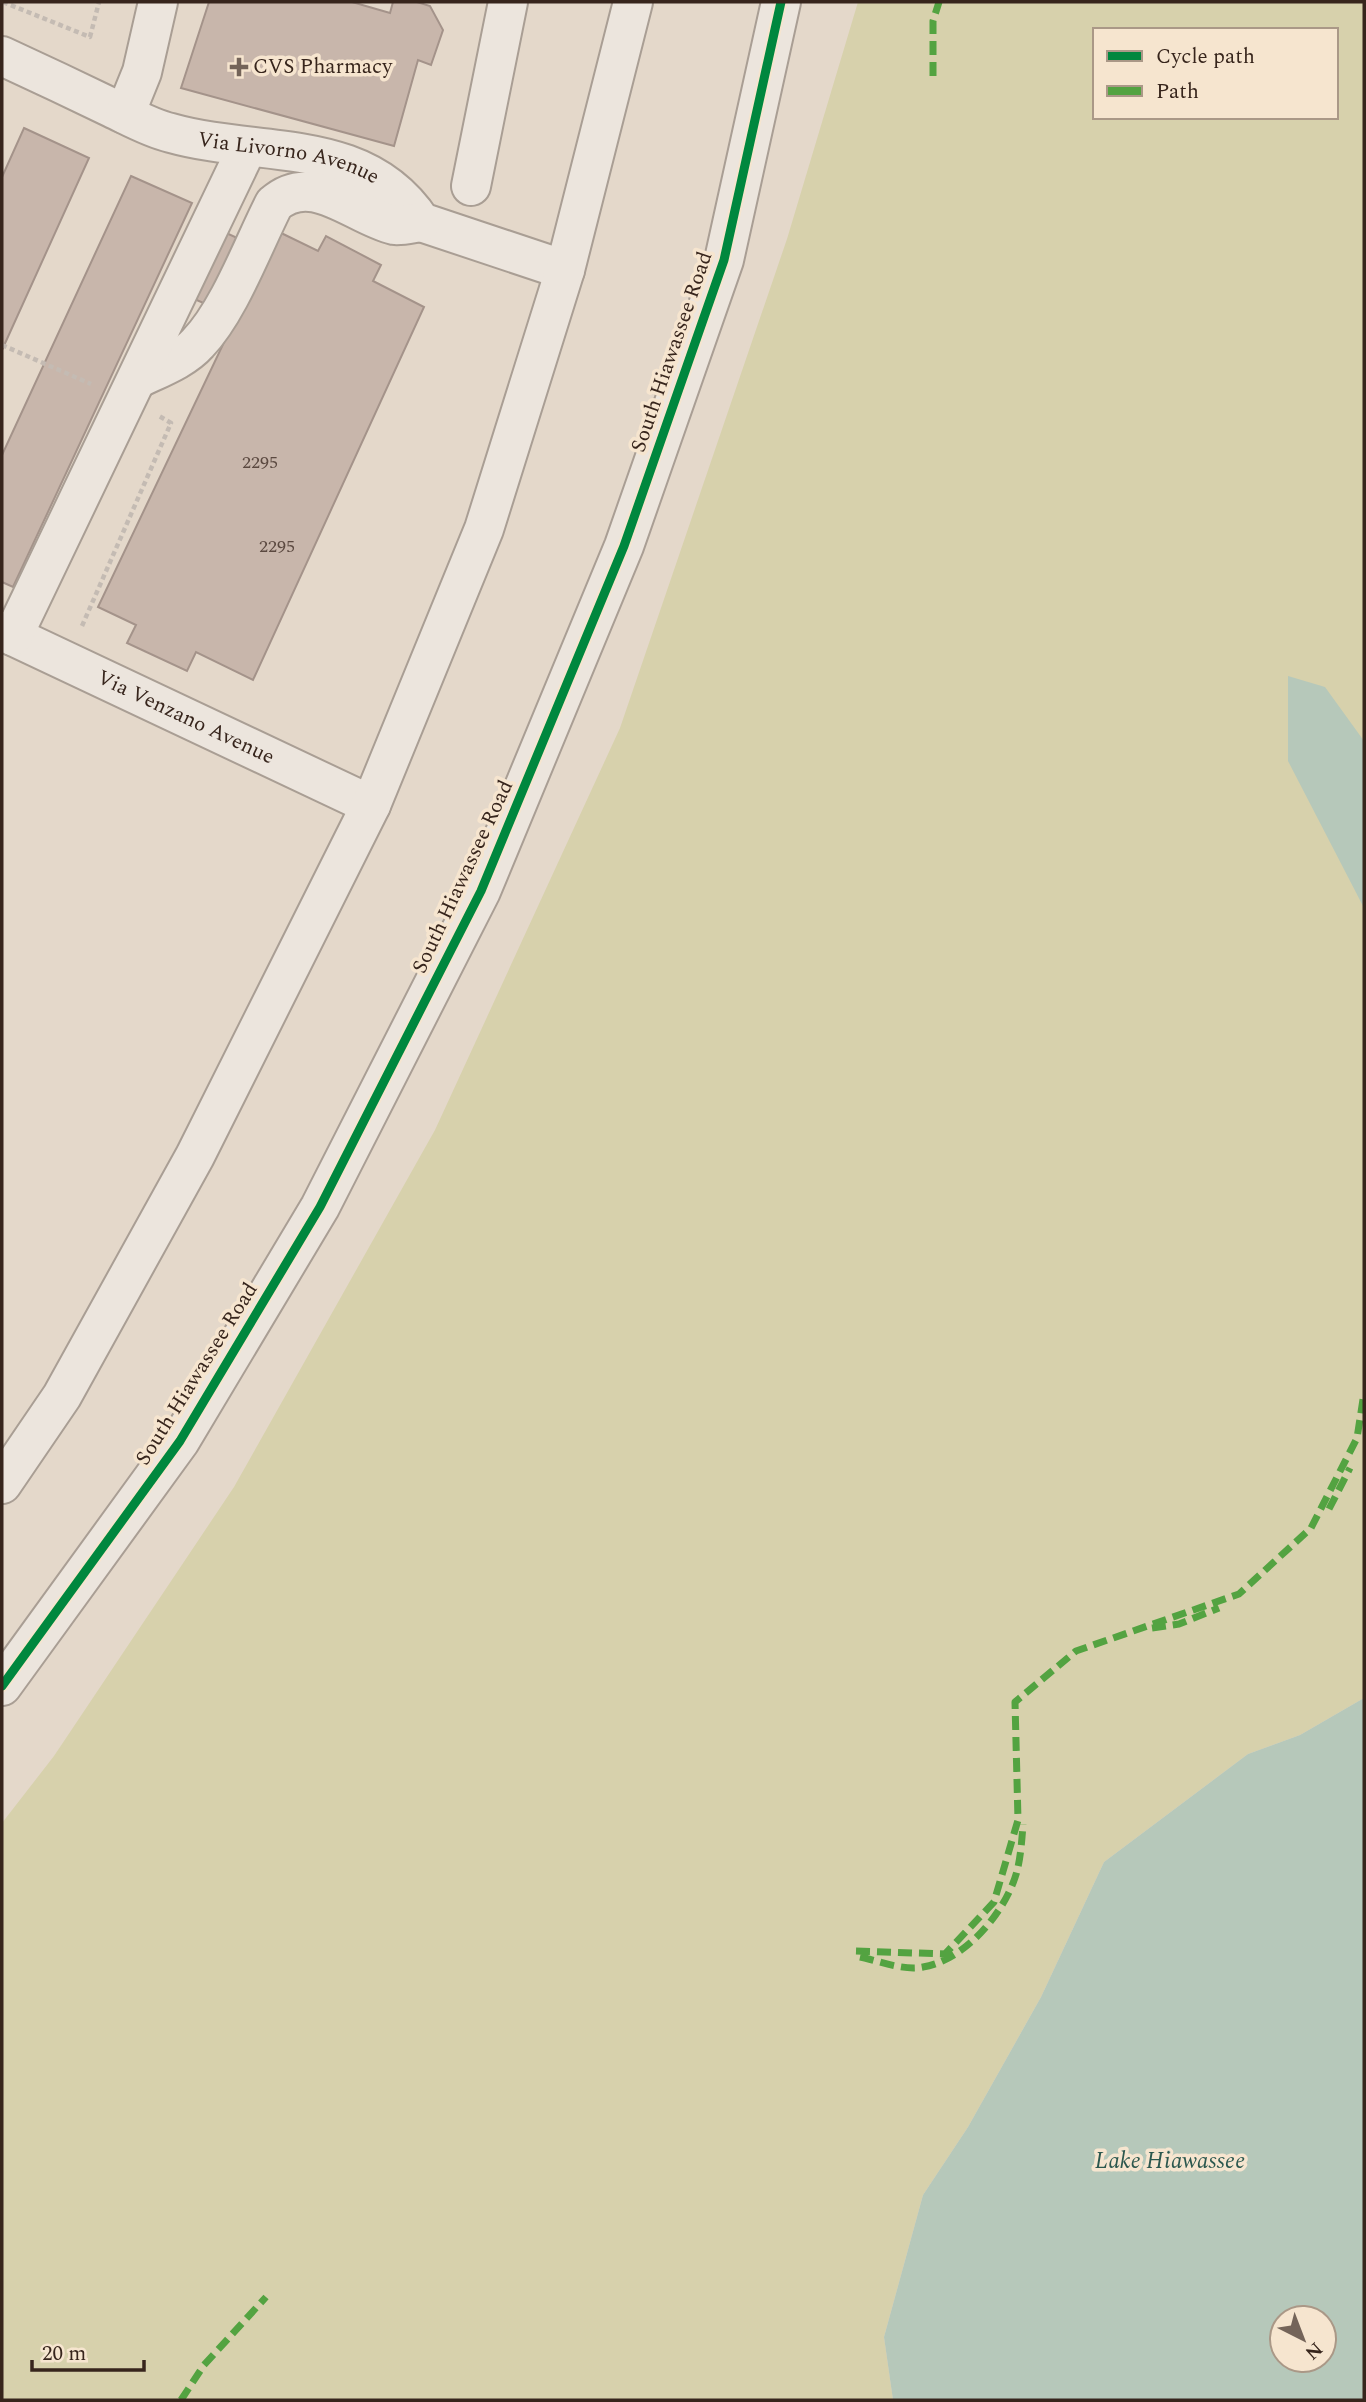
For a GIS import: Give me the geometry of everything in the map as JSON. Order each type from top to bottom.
[{"type":"street","points":[[125,114],[142,72],[158,2]]},
{"type":"street","points":[[471,186],[508,2]]},
{"type":"street","points":[[2,1484],[62,1396],[195,1156],[371,805],[484,530],[565,270],[633,2]]},
{"type":"street","name":"South Hiawassee Road","points":[[2,1686],[180,1441],[320,1207],[481,891],[624,546],[719,273],[782,2]]},
{"type":"street","name":"Via Livorno Avenue","points":[[2,56],[168,133],[247,148],[325,156],[376,178],[393,189],[409,204],[421,222]]},
{"type":"street","points":[[7,634],[132,389],[247,148]]},
{"type":"street","points":[[132,389],[197,345],[214,324],[274,204],[284,195],[299,191],[314,192],[396,225],[421,222],[565,270]]},
{"type":"street","name":"Via Venzano Avenue","points":[[7,634],[371,805]]},
{"type":"path","points":[[3,2],[90,37],[99,2]]},
{"type":"path","points":[[2,345],[132,389],[172,423],[80,630]]},
{"type":"shaded area","points":[[858,2],[1364,2],[1364,1698],[1300,1735],[1248,1754],[1104,1862],[1041,1997],[968,2127],[923,2195],[884,2337],[893,2400],[2,2400],[2,1823],[54,1756],[234,1487],[435,1130],[620,728],[787,239]]},
{"type":"water","points":[[1288,676],[1325,687],[1364,741],[1364,908],[1288,761]]},
{"type":"water","name":"Lake Hiawassee","points":[[1364,1698],[1364,2400],[893,2400],[884,2337],[923,2195],[968,2127],[1041,1997],[1104,1862],[1248,1754],[1300,1735]]},
{"type":"building","points":[[209,2],[352,2],[390,13],[393,2],[417,2],[430,6],[443,30],[431,65],[418,60],[394,146],[181,88]]},
{"type":"building","points":[[24,128],[89,158],[2,350],[2,177]]},
{"type":"building","points":[[131,176],[192,203],[13,587],[2,582],[2,455]]},
{"type":"building","points":[[277,231],[318,251],[326,236],[381,265],[373,281],[424,307],[253,680],[196,652],[187,671],[127,643],[136,625],[98,607]]},
{"type":"building","points":[[224,232],[266,251],[235,317],[192,298]]},
{"type":"marked path","points":[[933,76],[933,21],[939,2]]},
{"type":"marked path","points":[[856,1951],[945,1954],[994,1902],[1018,1820],[1015,1702],[1076,1651],[1239,1594],[1311,1528],[1357,1438],[1364,1393]]},
{"type":"marked path","points":[[1329,1509],[1350,1468]]},
{"type":"marked path","points":[[1152,1628],[1179,1624],[1219,1608]]},
{"type":"marked path","points":[[860,1957],[900,1967],[916,1968],[939,1962],[970,1943],[984,1930],[1006,1899],[1019,1862],[1023,1824]]},
{"type":"marked path","points":[[181,2400],[204,2365],[266,2297]]},
{"type":"cycle path","points":[[2,1686],[180,1441],[320,1207],[481,891],[624,546],[724,260],[781,2]]},
{"type":"place","name":"CVS Pharmacy","points":[[239,67]]}]
